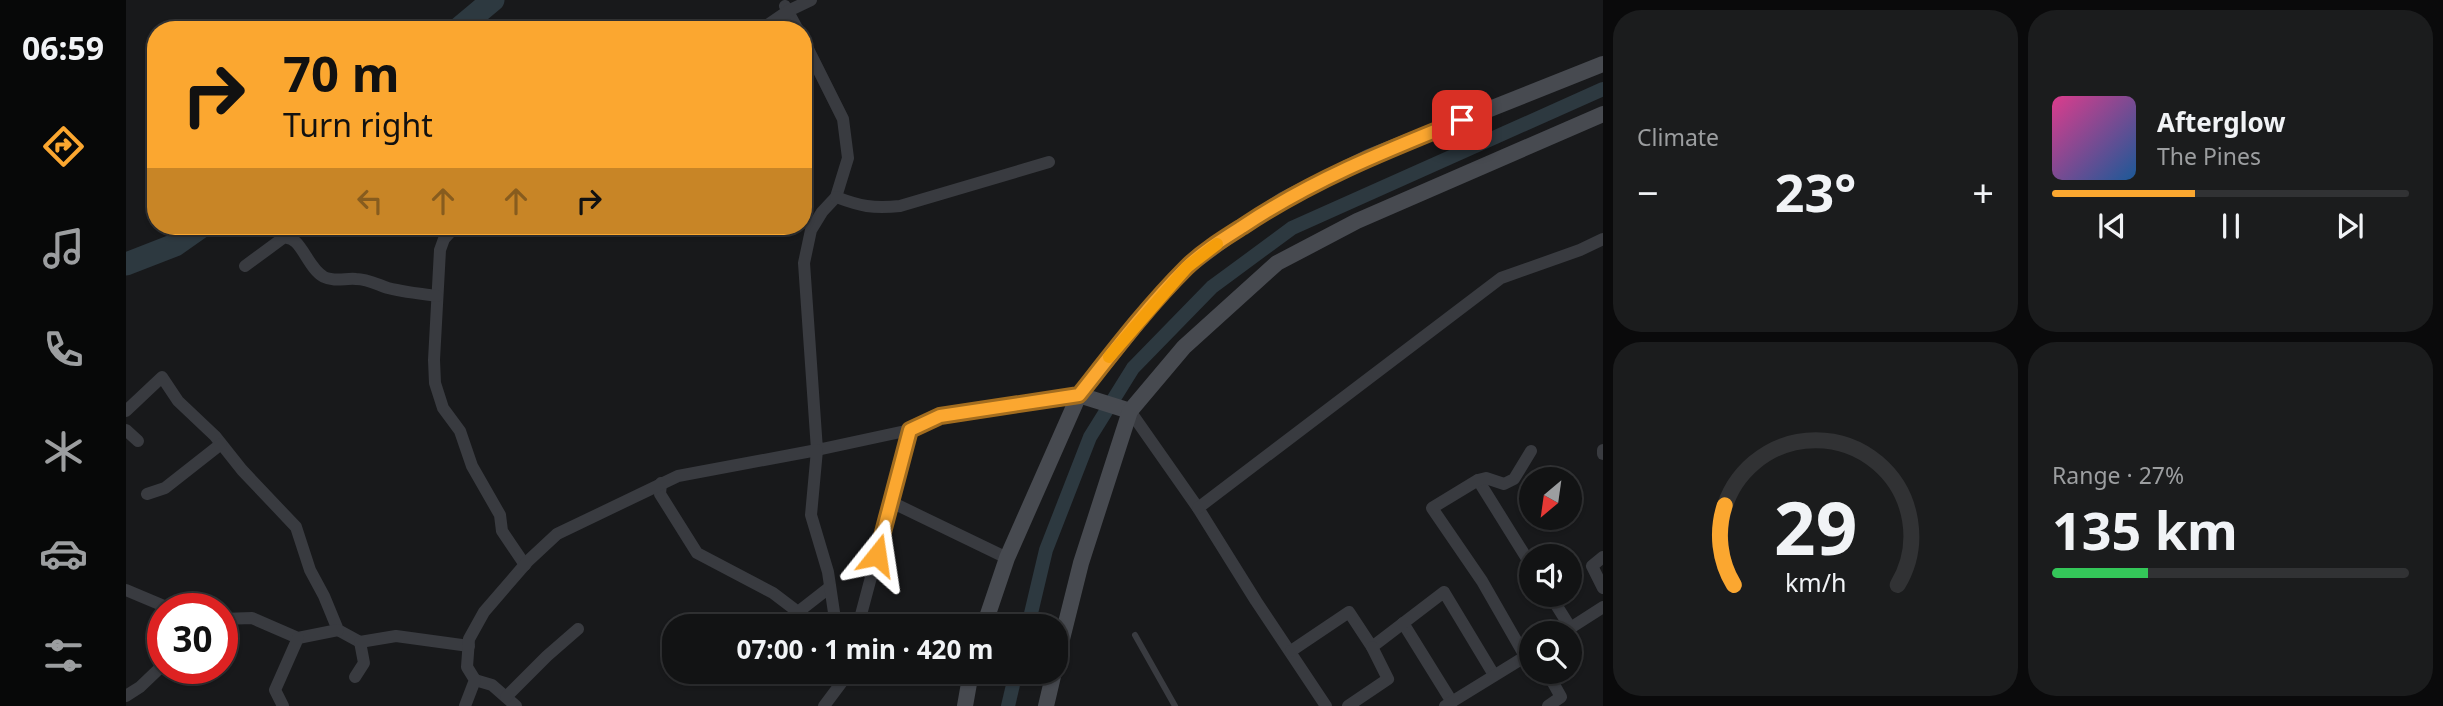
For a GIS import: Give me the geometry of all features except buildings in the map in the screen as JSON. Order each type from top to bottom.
[{"type":"street","points":[[769,21],[785,5],[811,0]]},
{"type":"street","points":[[785,5],[793,21]]},
{"type":"street","points":[[812,57],[846,126],[848,158],[836,197],[812,222]]},
{"type":"street","points":[[988,614],[1007,558],[1086,397],[1129,333],[1187,267],[1283,200],[1369,157],[1603,64]]},
{"type":"street","points":[[1068,616],[1124,409],[1184,347],[1277,263],[1357,221],[1603,114]]},
{"type":"street","points":[[836,197],[877,209],[900,206],[1049,162]]},
{"type":"street","points":[[448,235],[440,250],[435,383],[443,408],[460,431],[472,466],[500,515],[502,531],[524,565]]},
{"type":"street","points":[[806,235],[804,263],[817,450],[811,515],[828,572],[834,614]]},
{"type":"street","points":[[245,267],[288,237],[297,241],[309,263],[328,279],[358,279],[397,290],[437,296]]},
{"type":"street","points":[[1198,508],[1501,278],[1603,239]]},
{"type":"street","points":[[126,411],[162,377],[178,401],[296,527],[310,570],[338,630],[360,642],[396,636],[469,646]]},
{"type":"street","points":[[578,629],[547,656],[511,701],[492,685],[475,680],[467,667],[470,639],[484,612],[524,565],[557,534],[661,483],[678,476],[910,430],[940,416],[1086,397],[1124,409],[1198,508],[1326,706]]},
{"type":"street","points":[[126,430],[138,441]]},
{"type":"street","points":[[861,614],[910,430]]},
{"type":"street","points":[[147,494],[165,488],[221,444]]},
{"type":"street","points":[[1519,641],[1432,508],[1478,480],[1486,478],[1504,484],[1514,479],[1531,451]]},
{"type":"street","points":[[1478,480],[1519,546]]},
{"type":"street","points":[[661,483],[660,494],[697,553],[773,593],[798,612],[830,587]]},
{"type":"street","points":[[891,502],[1007,558]]},
{"type":"street","points":[[1603,557],[1592,566],[1603,588]]},
{"type":"street","points":[[126,590],[147,599]]},
{"type":"street","points":[[1372,647],[1444,592],[1494,676]]},
{"type":"street","points":[[1581,621],[1603,607]]},
{"type":"street","points":[[1291,651],[1349,612],[1372,647],[1388,679],[1348,706]]},
{"type":"street","points":[[238,618],[252,618],[298,638],[338,630]]},
{"type":"street","points":[[1403,623],[1448,704],[1519,661]]},
{"type":"street","points":[[283,706],[275,690],[298,638]]},
{"type":"street","points":[[355,677],[364,663],[360,642]]},
{"type":"street","points":[[126,696],[147,680]]},
{"type":"street","points":[[465,706],[475,680]]},
{"type":"street","points":[[824,706],[840,684]]},
{"type":"street","points":[[965,706],[969,684]]},
{"type":"street","points":[[1046,706],[1052,684]]},
{"type":"street","points":[[1548,706],[1561,697],[1553,684]]},
{"type":"lane","points":[[1135,635],[1175,706]]},
{"type":"waterway","points":[[468,21],[493,0]]},
{"type":"waterway","points":[[1031,614],[1046,550],[1090,437],[1133,368],[1212,287],[1292,228],[1603,89]]},
{"type":"waterway","points":[[126,264],[175,245],[189,235]]},
{"type":"waterway","points":[[1008,706],[1013,684]]},
{"type":"slow traffic","points":[[1109,357],[1187,267],[1217,244]]},
{"type":"route","points":[[877,555],[910,430],[940,416],[1079,395],[1151,306],[1187,267],[1227,237],[1283,200],[1369,157],[1462,120]]}]
